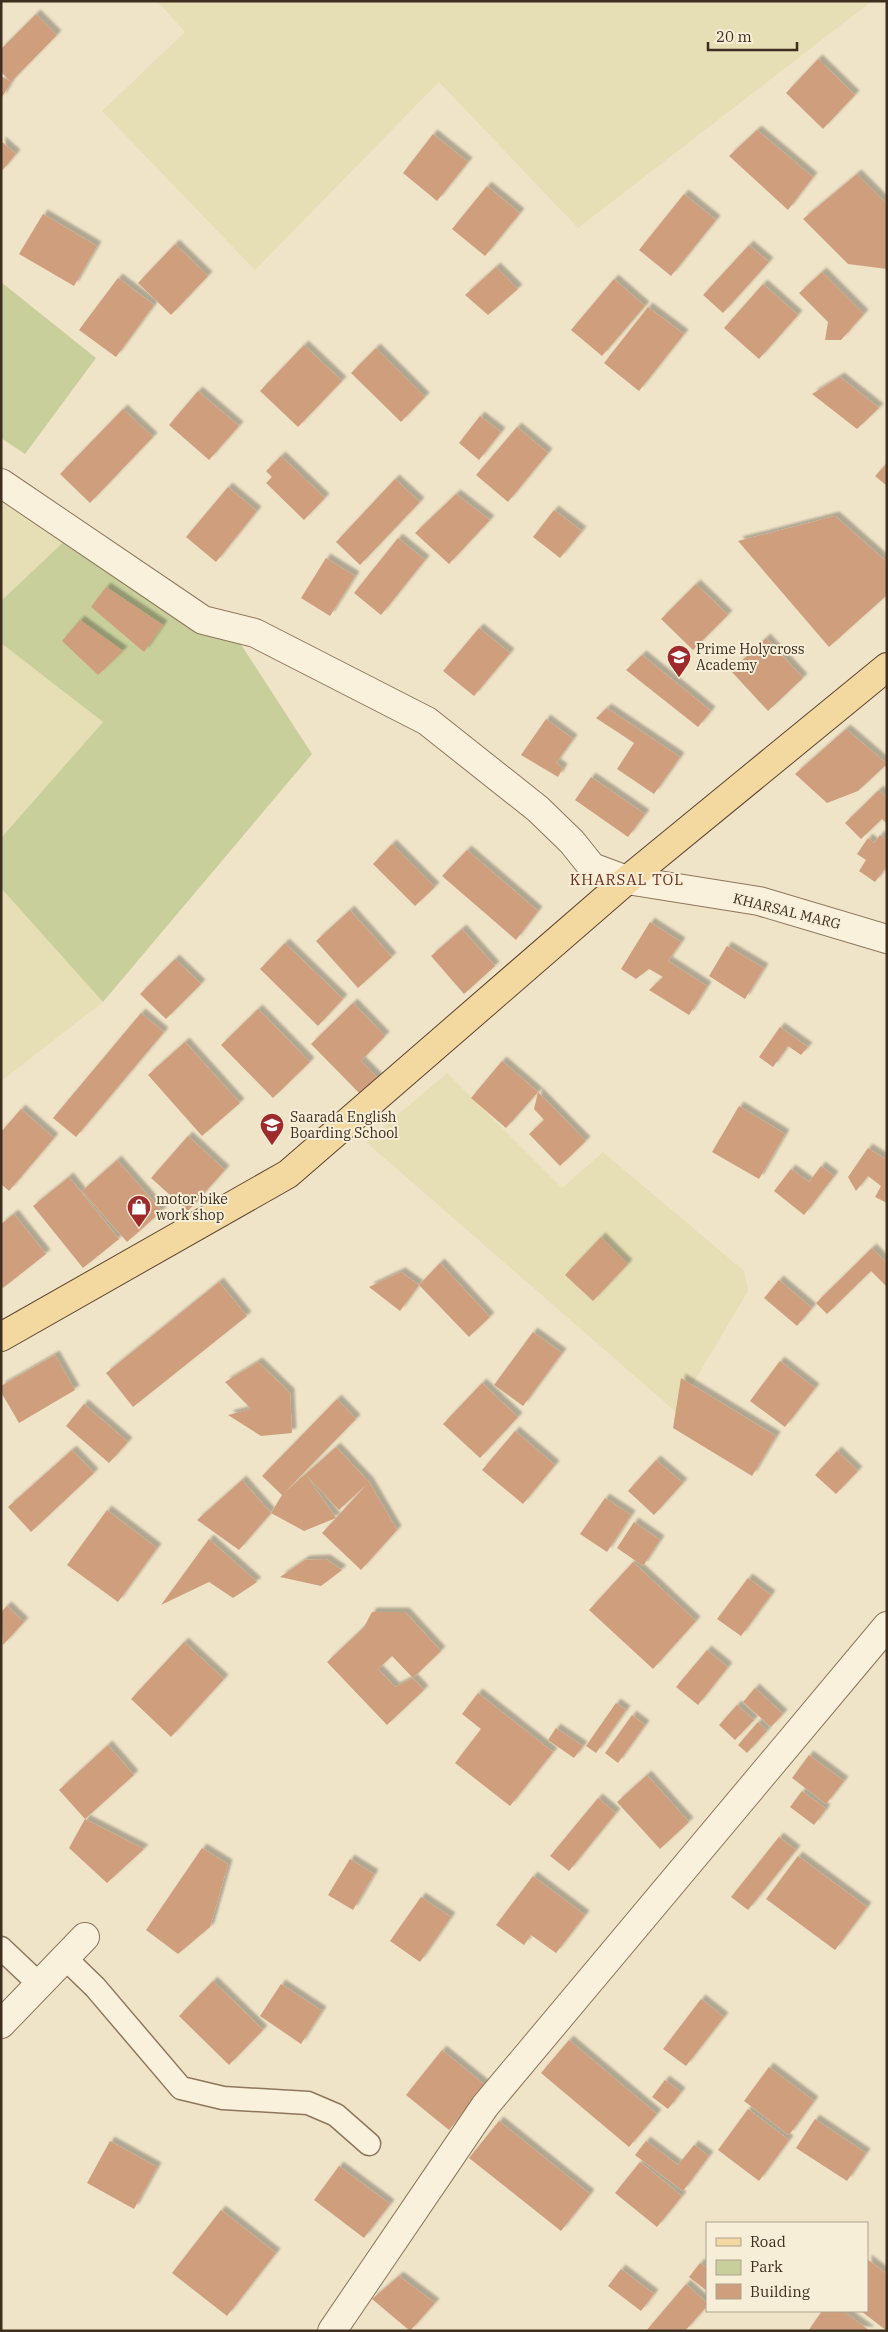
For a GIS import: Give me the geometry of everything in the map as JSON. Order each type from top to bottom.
[{"type":"main road","points":[[1,1337],[288,1174],[627,880],[887,667]]},
{"type":"street","name":"KHARSAL MARG","points":[[1,483],[203,620],[255,633],[426,721],[538,809],[572,842],[592,867],[627,880],[758,901],[887,939]]},
{"type":"street","points":[[332,2331],[484,2106],[887,1626]]},
{"type":"street","points":[[1,2024],[85,1937]]},
{"type":"street","points":[[1,1948],[39,1984]]},
{"type":"street","points":[[65,1958],[95,1987],[182,2088],[223,2098],[308,2103],[336,2115],[369,2144]]},
{"type":"shaded area","points":[[157,1],[872,1],[578,228],[439,82],[255,270],[102,111],[185,32]]},
{"type":"shaded area","points":[[1,483],[74,532],[1,601]]},
{"type":"shaded area","points":[[1,643],[103,722],[1,838]]},
{"type":"shaded area","points":[[1,888],[103,1002],[1,1081]]},
{"type":"shaded area","points":[[447,1073],[562,1188],[603,1152],[744,1271],[748,1291],[676,1412],[366,1142]]},
{"type":"green space","points":[[1,282],[96,358],[25,454],[1,438]]},
{"type":"green space","points":[[74,532],[229,626],[312,754],[103,1002],[1,888],[1,838],[103,722],[1,643],[1,601]]},
{"type":"building","points":[[36,14],[57,35],[11,82],[1,72],[1,49]]},
{"type":"building","points":[[818,59],[855,95],[823,129],[786,93]]},
{"type":"building","points":[[1,76],[11,82],[1,99]]},
{"type":"building","points":[[757,130],[813,177],[788,210],[729,156]]},
{"type":"building","points":[[433,134],[468,162],[437,201],[403,173]]},
{"type":"building","points":[[1,141],[16,154],[1,172]]},
{"type":"building","points":[[857,174],[887,204],[887,269],[848,264],[803,219]]},
{"type":"building","points":[[487,186],[520,213],[485,256],[452,229]]},
{"type":"building","points":[[684,194],[716,220],[671,276],[639,250]]},
{"type":"building","points":[[43,214],[97,246],[74,286],[19,254]]},
{"type":"building","points":[[175,244],[208,276],[171,315],[138,283]]},
{"type":"building","points":[[749,245],[769,262],[723,313],[703,295]]},
{"type":"building","points":[[496,267],[518,289],[488,315],[465,295]]},
{"type":"building","points":[[822,272],[864,314],[841,340],[825,340],[828,322],[799,293]]},
{"type":"building","points":[[118,278],[154,305],[116,357],[79,330]]},
{"type":"building","points":[[614,279],[645,306],[602,356],[571,330]]},
{"type":"building","points":[[763,284],[798,315],[759,359],[724,328]]},
{"type":"building","points":[[648,307],[684,334],[639,391],[604,363]]},
{"type":"building","points":[[304,345],[342,381],[298,427],[260,391]]},
{"type":"building","points":[[376,348],[425,397],[401,422],[351,373]]},
{"type":"building","points":[[840,377],[879,408],[857,429],[812,394]]},
{"type":"building","points":[[198,391],[239,426],[209,460],[169,425]]},
{"type":"building","points":[[123,409],[153,437],[90,503],[60,474]]},
{"type":"building","points":[[480,416],[501,432],[479,460],[459,443]]},
{"type":"building","points":[[517,427],[548,453],[508,502],[476,475]]},
{"type":"building","points":[[281,456],[325,498],[304,520],[266,483],[272,477],[266,471]]},
{"type":"building","points":[[887,463],[887,486],[875,476]]},
{"type":"building","points":[[395,479],[420,502],[360,565],[336,542]]},
{"type":"building","points":[[228,487],[257,511],[216,562],[186,537]]},
{"type":"building","points":[[456,494],[490,520],[449,564],[415,533]]},
{"type":"building","points":[[554,510],[582,531],[560,558],[533,537]]},
{"type":"building","points":[[835,516],[887,562],[887,595],[829,647],[738,541]]},
{"type":"building","points":[[398,538],[425,560],[381,615],[354,593]]},
{"type":"building","points":[[326,558],[355,576],[330,616],[301,598]]},
{"type":"building","points":[[696,584],[728,615],[693,650],[661,619]]},
{"type":"building","points":[[106,587],[163,625],[144,652],[91,607]]},
{"type":"building","points":[[80,620],[123,651],[98,675],[62,641]]},
{"type":"building","points":[[479,628],[510,653],[474,696],[443,671]]},
{"type":"building","points":[[766,638],[803,678],[768,711],[731,671]]},
{"type":"building","points":[[642,655],[711,711],[698,727],[626,670]]},
{"type":"building","points":[[607,708],[680,757],[654,794],[617,769],[634,743],[596,718]]},
{"type":"building","points":[[546,719],[573,739],[556,763],[563,768],[558,777],[521,755]]},
{"type":"building","points":[[846,729],[887,764],[858,791],[827,803],[795,774]]},
{"type":"building","points":[[591,777],[645,814],[628,837],[575,800]]},
{"type":"building","points":[[879,790],[887,798],[887,824],[882,819],[861,839],[845,823]]},
{"type":"building","points":[[880,835],[887,840],[887,866],[875,882],[859,871],[866,860],[857,854],[868,838],[874,843]]},
{"type":"building","points":[[392,844],[435,887],[415,906],[373,864]]},
{"type":"building","points":[[467,850],[538,911],[516,940],[442,876]]},
{"type":"building","points":[[350,910],[392,957],[358,988],[316,941]]},
{"type":"building","points":[[650,922],[681,942],[668,961],[707,986],[689,1015],[649,990],[663,977],[649,969],[636,979],[621,969]]},
{"type":"building","points":[[462,929],[495,966],[464,994],[431,956]]},
{"type":"building","points":[[285,943],[343,999],[318,1026],[260,969]]},
{"type":"building","points":[[727,946],[764,968],[745,999],[709,976]]},
{"type":"building","points":[[175,959],[201,984],[166,1019],[140,994]]},
{"type":"building","points":[[353,1003],[385,1036],[361,1061],[379,1079],[362,1096],[311,1044]]},
{"type":"building","points":[[258,1009],[310,1062],[273,1098],[221,1045]]},
{"type":"building","points":[[141,1013],[164,1032],[76,1137],[53,1118]]},
{"type":"building","points":[[780,1027],[808,1047],[801,1055],[788,1046],[773,1067],[759,1057]]},
{"type":"building","points":[[185,1042],[240,1103],[202,1136],[148,1075]]},
{"type":"building","points":[[502,1061],[538,1092],[506,1128],[471,1098]]},
{"type":"building","points":[[538,1092],[586,1141],[560,1166],[529,1134],[544,1120],[534,1109]]},
{"type":"building","points":[[739,1106],[785,1134],[759,1179],[712,1152]]},
{"type":"building","points":[[21,1109],[54,1138],[9,1191],[1,1184],[1,1132]]},
{"type":"building","points":[[188,1136],[225,1170],[188,1211],[151,1178]]},
{"type":"building","points":[[868,1148],[887,1160],[887,1203],[875,1197],[881,1186],[868,1176],[856,1191],[848,1177]]},
{"type":"building","points":[[117,1160],[162,1211],[127,1242],[82,1191]]},
{"type":"building","points":[[821,1166],[834,1176],[804,1215],[774,1191],[791,1169],[809,1182]]},
{"type":"building","points":[[69,1177],[119,1239],[83,1268],[33,1206]]},
{"type":"building","points":[[14,1214],[46,1254],[3,1288],[1,1285],[1,1224]]},
{"type":"building","points":[[601,1237],[628,1264],[593,1301],[565,1275]]},
{"type":"building","points":[[872,1248],[887,1263],[887,1287],[871,1271],[827,1314],[816,1303]]},
{"type":"building","points":[[440,1263],[490,1317],[469,1337],[419,1285]]},
{"type":"building","points":[[401,1272],[419,1285],[400,1311],[369,1287]]},
{"type":"building","points":[[779,1280],[812,1308],[797,1326],[764,1298]]},
{"type":"building","points":[[219,1282],[247,1316],[133,1407],[106,1373]]},
{"type":"building","points":[[533,1332],[562,1353],[523,1406],[494,1385]]},
{"type":"building","points":[[55,1355],[75,1390],[19,1423],[1,1392],[1,1386]]},
{"type":"building","points":[[780,1361],[815,1388],[785,1427],[750,1401]]},
{"type":"building","points":[[258,1362],[290,1393],[292,1433],[261,1436],[228,1415],[251,1409],[225,1382]]},
{"type":"building","points":[[681,1378],[776,1436],[752,1476],[673,1428]]},
{"type":"building","points":[[482,1383],[518,1417],[480,1458],[443,1424]]},
{"type":"building","points":[[337,1399],[356,1419],[284,1493],[336,1447],[369,1482],[397,1530],[361,1570],[322,1533],[336,1518],[304,1531],[271,1513],[282,1495],[262,1476]],"holes":[[[306,1475],[339,1510],[367,1484],[336,1518]]]},
{"type":"building","points":[[84,1404],[128,1442],[109,1463],[66,1426]]},
{"type":"building","points":[[515,1431],[555,1465],[523,1504],[482,1470]]},
{"type":"building","points":[[72,1450],[94,1473],[31,1532],[8,1507]]},
{"type":"building","points":[[837,1451],[858,1471],[836,1494],[815,1475]]},
{"type":"building","points":[[656,1460],[683,1483],[654,1515],[628,1491]]},
{"type":"building","points":[[242,1480],[271,1513],[239,1550],[197,1520]]},
{"type":"building","points":[[605,1498],[631,1515],[607,1552],[580,1534]]},
{"type":"building","points":[[107,1510],[157,1548],[118,1602],[67,1565]]},
{"type":"building","points":[[634,1522],[660,1540],[643,1566],[617,1548]]},
{"type":"building","points":[[209,1539],[257,1582],[233,1598],[209,1582],[161,1605]]},
{"type":"building","points":[[326,1559],[342,1570],[321,1586],[280,1577],[305,1560]]},
{"type":"building","points":[[633,1562],[696,1621],[653,1669],[589,1610]]},
{"type":"building","points":[[748,1578],[771,1595],[741,1636],[717,1619]]},
{"type":"building","points":[[7,1606],[24,1622],[3,1645],[1,1612]]},
{"type":"building","points":[[372,1612],[405,1612],[441,1651],[413,1678],[424,1690],[387,1725],[327,1662],[364,1627]],"holes":[[[392,1656],[413,1678],[395,1687],[378,1669]]]},
{"type":"building","points":[[184,1642],[224,1679],[171,1737],[131,1699]]},
{"type":"building","points":[[707,1650],[728,1667],[698,1705],[676,1687]]},
{"type":"building","points":[[755,1688],[783,1714],[771,1727],[743,1702]]},
{"type":"building","points":[[478,1693],[553,1752],[510,1806],[455,1763],[481,1729],[462,1714]]},
{"type":"building","points":[[616,1703],[626,1710],[596,1753],[586,1746]]},
{"type":"building","points":[[737,1705],[754,1720],[735,1740],[719,1725]]},
{"type":"building","points":[[632,1715],[645,1725],[618,1763],[605,1753]]},
{"type":"building","points":[[758,1722],[767,1731],[747,1753],[738,1745]]},
{"type":"building","points":[[556,1728],[583,1746],[574,1758],[548,1740]]},
{"type":"building","points":[[108,1745],[134,1775],[85,1819],[59,1790]]},
{"type":"building","points":[[809,1755],[844,1781],[826,1804],[792,1778]]},
{"type":"building","points":[[647,1775],[689,1822],[660,1849],[617,1802]]},
{"type":"building","points":[[802,1791],[826,1809],[814,1825],[790,1807]]},
{"type":"building","points":[[598,1798],[616,1813],[569,1871],[550,1856]]},
{"type":"building","points":[[85,1819],[144,1849],[107,1883],[69,1848]]},
{"type":"building","points":[[779,1837],[796,1850],[748,1910],[731,1897]]},
{"type":"building","points":[[202,1848],[228,1864],[210,1927],[178,1954],[146,1930]]},
{"type":"building","points":[[798,1856],[867,1907],[835,1950],[766,1899]]},
{"type":"building","points":[[350,1859],[374,1874],[353,1910],[328,1895]]},
{"type":"building","points":[[533,1876],[585,1915],[556,1953],[531,1935],[524,1945],[496,1925]]},
{"type":"building","points":[[421,1897],[451,1917],[420,1962],[390,1941]]},
{"type":"building","points":[[213,1981],[263,2030],[229,2065],[179,2016]]},
{"type":"building","points":[[281,1984],[322,2011],[301,2044],[260,2016]]},
{"type":"building","points":[[701,1999],[724,2017],[686,2066],[663,2049]]},
{"type":"building","points":[[569,2040],[657,2114],[629,2147],[541,2073]]},
{"type":"building","points":[[442,2050],[485,2085],[449,2130],[406,2095]]},
{"type":"building","points":[[769,2067],[814,2101],[789,2135],[744,2101]]},
{"type":"building","points":[[665,2080],[681,2092],[668,2109],[652,2097]]},
{"type":"building","points":[[748,2109],[789,2140],[759,2181],[718,2150]]},
{"type":"building","points":[[815,2119],[866,2153],[847,2181],[796,2148]]},
{"type":"building","points":[[499,2121],[590,2194],[561,2231],[469,2158]]},
{"type":"building","points":[[110,2141],[157,2167],[134,2209],[87,2183]]},
{"type":"building","points":[[646,2141],[678,2165],[694,2145],[709,2156],[683,2191],[635,2155]]},
{"type":"building","points":[[640,2162],[682,2196],[657,2227],[615,2193]]},
{"type":"building","points":[[339,2166],[390,2204],[364,2238],[314,2200]]},
{"type":"building","points":[[221,2210],[276,2253],[227,2316],[172,2273]]},
{"type":"building","points":[[868,2260],[887,2274],[887,2331],[862,2312],[868,2312]]},
{"type":"building","points":[[700,2263],[706,2267],[706,2290],[689,2277]]},
{"type":"building","points":[[621,2269],[654,2294],[641,2311],[608,2286]]},
{"type":"building","points":[[399,2276],[435,2303],[410,2331],[372,2299]]},
{"type":"building","points":[[686,2284],[706,2302],[706,2307],[685,2331],[646,2331]]},
{"type":"building","points":[[821,2312],[844,2312],[870,2331],[808,2331]]},
{"type":"place","name":"Prime Holycross Academy","points":[[679,678]]},
{"type":"place","name":"Saarada English Boarding School","points":[[272,1146]]},
{"type":"place","name":"motor bike work shop","points":[[139,1228]]},
{"type":"district","name":"KHARSAL TOL","points":[[627,880]]}]
